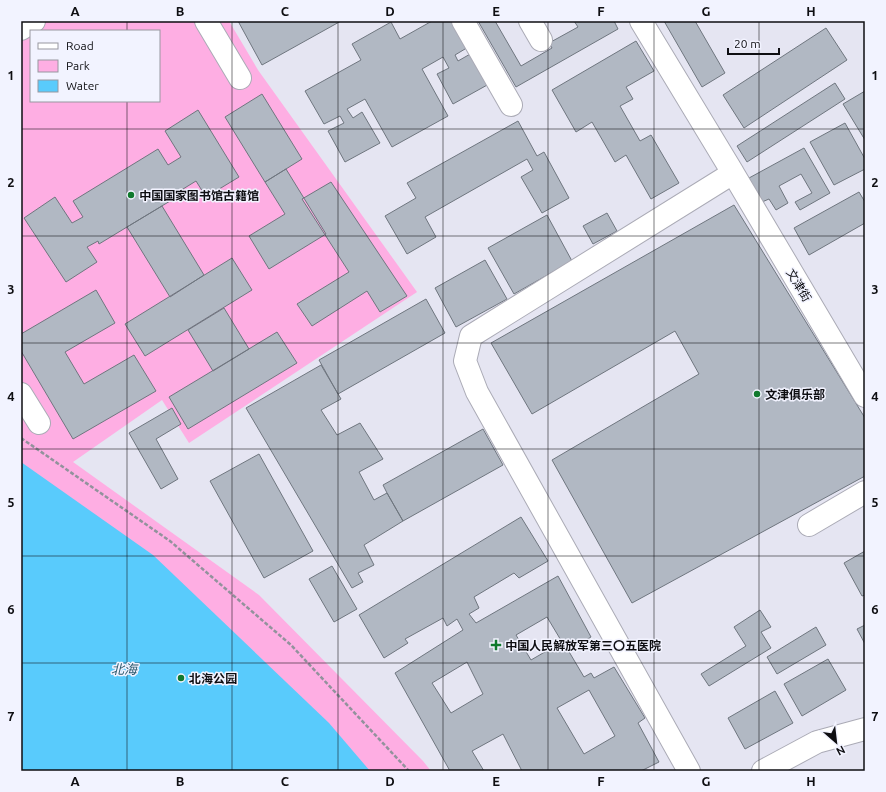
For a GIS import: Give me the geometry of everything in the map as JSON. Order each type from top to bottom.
[{"type":"street","points":[[21,29],[34,21]]},
{"type":"street","points":[[206,21],[240,78]]},
{"type":"street","points":[[464,21],[512,105]]},
{"type":"street","points":[[530,21],[540,40]]},
{"type":"street","name":"文津街","points":[[641,21],[865,396]]},
{"type":"street","points":[[688,771],[477,392],[465,361],[470,336],[733,173]]},
{"type":"street","points":[[21,394],[39,423]]},
{"type":"street","points":[[809,524],[865,492]]},
{"type":"street","points":[[763,771],[817,742],[865,729]]},
{"type":"path","points":[[21,438],[170,541],[290,645],[409,771]]},
{"type":"green space","points":[[21,21],[229,21],[258,70],[417,292],[189,443],[162,400],[73,462],[259,595],[423,761],[431,771],[21,771]]},
{"type":"water","name":"北海","points":[[21,462],[153,555],[329,723],[370,771],[21,771]]},
{"type":"building","points":[[238,21],[341,21],[262,65]]},
{"type":"building","points":[[432,21],[456,21],[470,46],[455,55],[458,61],[472,53],[489,84],[453,104],[437,74],[449,68],[443,57],[422,69],[448,116],[392,147],[365,99],[347,109],[353,118],[362,112],[380,143],[345,162],[328,131],[344,123],[340,116],[324,124],[305,91],[361,60],[352,44],[391,22],[400,39]]},
{"type":"building","points":[[478,21],[495,21],[521,66],[552,48],[549,43],[578,27],[574,21],[614,21],[618,29],[516,87]]},
{"type":"building","points":[[664,21],[695,21],[725,73],[702,87]]},
{"type":"building","points":[[826,28],[847,60],[744,128],[723,95]]},
{"type":"building","points":[[636,41],[654,71],[626,87],[633,99],[620,106],[640,141],[651,135],[679,183],[651,199],[626,155],[615,162],[592,122],[576,132],[552,90]]},
{"type":"building","points":[[835,83],[845,99],[747,162],[737,146]]},
{"type":"building","points":[[865,91],[865,140],[843,104]]},
{"type":"building","points":[[262,94],[302,159],[265,182],[225,117]]},
{"type":"building","name":"中国国家图书馆古籍馆","points":[[198,110],[239,177],[206,197],[196,181],[183,189],[185,192],[99,244],[98,241],[87,247],[97,262],[66,282],[24,218],[55,197],[72,223],[83,217],[73,201],[158,149],[168,165],[181,157],[165,131]]},
{"type":"building","points":[[518,121],[537,156],[544,152],[569,198],[542,213],[521,177],[533,170],[527,159],[425,217],[436,237],[407,254],[385,216],[416,198],[407,183]]},
{"type":"building","points":[[845,123],[865,159],[865,169],[834,185],[810,142]]},
{"type":"building","points":[[804,148],[830,193],[800,210],[795,202],[812,193],[801,174],[779,186],[788,203],[776,210],[769,199],[762,202],[749,178]]},
{"type":"building","points":[[286,169],[326,234],[269,269],[249,236],[285,214],[265,182]]},
{"type":"building","points":[[331,182],[407,296],[380,312],[367,291],[312,326],[297,304],[349,272],[302,199]]},
{"type":"building","points":[[859,192],[865,202],[865,223],[809,255],[794,228]]},
{"type":"building","name":"文津俱乐部","points":[[734,205],[865,418],[865,476],[632,603],[552,460],[699,374],[675,331],[532,414],[491,343]]},
{"type":"building","points":[[162,206],[204,275],[170,297],[127,227]]},
{"type":"building","points":[[607,213],[617,231],[593,244],[583,226]]},
{"type":"building","points":[[547,215],[572,261],[514,294],[488,248]]},
{"type":"building","points":[[232,258],[252,290],[145,356],[125,324]]},
{"type":"building","points":[[485,260],[507,299],[456,327],[435,288]]},
{"type":"building","points":[[96,290],[115,323],[65,352],[84,384],[134,355],[156,391],[73,439],[21,351],[21,334]]},
{"type":"building","points":[[426,299],[445,333],[338,394],[319,360]]},
{"type":"building","points":[[224,308],[249,349],[213,371],[188,330]]},
{"type":"building","points":[[277,332],[297,363],[188,429],[169,397]]},
{"type":"building","points":[[321,365],[341,399],[321,410],[337,435],[360,423],[383,459],[359,472],[374,500],[387,493],[403,521],[364,545],[374,565],[358,573],[363,582],[352,588],[246,408]]},
{"type":"building","points":[[172,408],[181,424],[156,439],[178,479],[161,489],[129,433]]},
{"type":"building","points":[[483,429],[503,465],[403,521],[383,485]]},
{"type":"building","points":[[259,454],[313,551],[264,578],[210,481]]},
{"type":"building","points":[[521,517],[548,561],[519,578],[514,573],[474,597],[479,608],[469,614],[476,623],[558,576],[591,637],[568,650],[584,677],[591,673],[594,678],[614,667],[645,718],[638,723],[659,762],[641,771],[522,771],[503,734],[472,751],[484,771],[450,771],[395,673],[463,630],[457,619],[447,626],[443,618],[405,639],[408,643],[384,658],[359,615]],"holes":[[[547,617],[562,642],[531,660],[516,635]],[[467,662],[483,694],[451,713],[432,683]],[[589,690],[615,736],[584,754],[557,708]]]},
{"type":"building","points":[[865,551],[865,595],[862,596],[844,563]]},
{"type":"building","points":[[332,566],[357,609],[334,622],[309,579]]},
{"type":"building","points":[[760,610],[771,627],[761,632],[771,648],[709,686],[701,674],[746,646],[734,627]]},
{"type":"building","points":[[865,625],[865,644],[857,629]]},
{"type":"building","points":[[816,627],[826,645],[777,674],[767,657]]},
{"type":"building","points":[[828,659],[846,690],[802,716],[784,684]]},
{"type":"building","points":[[775,691],[793,723],[745,749],[728,718]]},
{"type":"place","name":"中国国家图书馆古籍馆","points":[[131,195]]},
{"type":"place","name":"文津俱乐部","points":[[757,394]]},
{"type":"place","name":"中国人民解放军第三〇五医院","points":[[496,645]]},
{"type":"place","name":"北海公园","points":[[181,678]]}]
